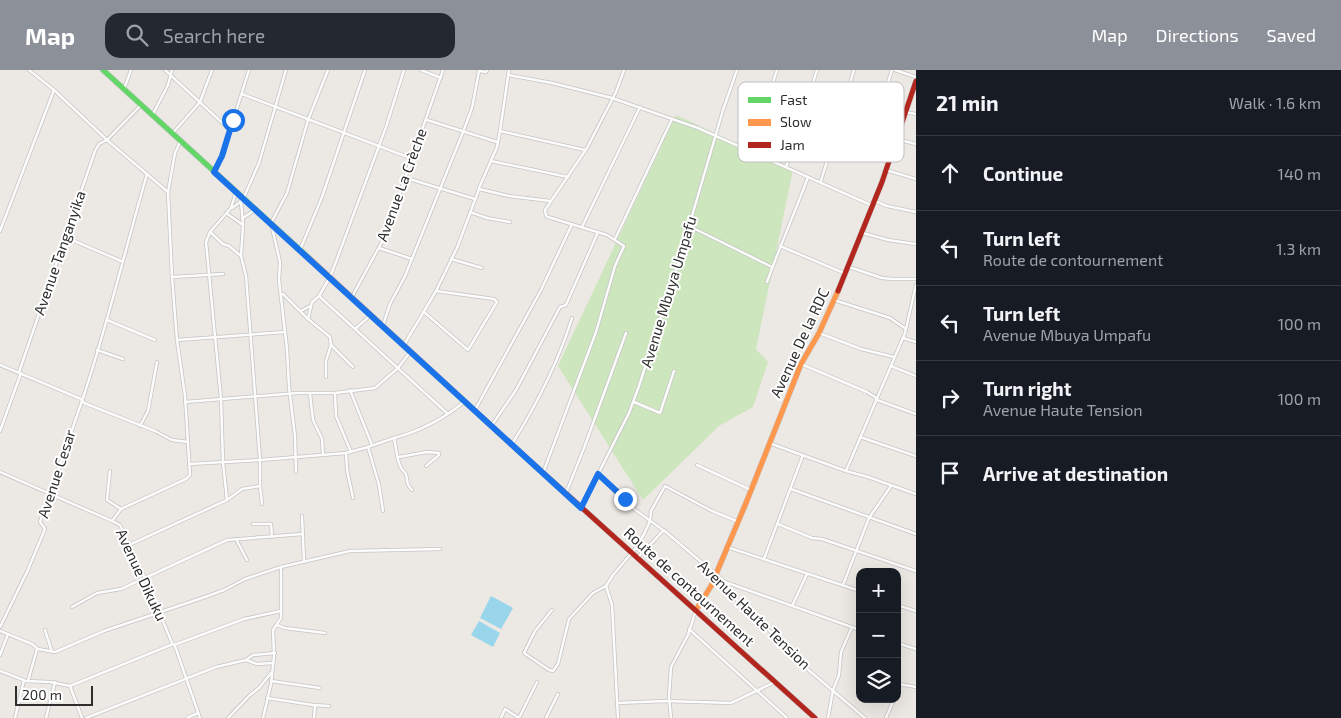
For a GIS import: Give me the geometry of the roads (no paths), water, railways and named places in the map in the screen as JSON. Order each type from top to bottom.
[{"type":"street","points":[[29,70],[168,192]]},
{"type":"street","name":"Route de contournement","points":[[103,70],[581,508],[633,551],[638,558],[815,718]]},
{"type":"street","points":[[124,89],[131,70]]},
{"type":"street","points":[[165,70],[231,130]]},
{"type":"street","points":[[152,116],[168,85],[172,70]]},
{"type":"street","points":[[172,134],[188,118],[200,102],[212,70]]},
{"type":"street","points":[[214,172],[231,130],[249,70]]},
{"type":"street","points":[[227,500],[223,463],[221,399],[206,242],[210,232],[226,213],[242,199],[262,156],[274,106],[286,70]]},
{"type":"street","points":[[296,472],[295,436],[278,250],[271,222],[287,193],[308,120],[328,70]]},
{"type":"street","points":[[300,250],[322,197],[365,70]]},
{"type":"street","points":[[308,318],[310,306],[314,299],[319,296],[330,277],[386,127],[404,70]]},
{"type":"street","points":[[421,70],[441,78]]},
{"type":"street","name":"Avenue La Crèche","points":[[352,297],[387,231],[443,70]]},
{"type":"street","points":[[384,326],[390,304],[405,276],[472,108],[479,71],[486,72],[487,70]]},
{"type":"street","points":[[404,345],[436,291],[462,236],[491,161],[500,131],[509,70]]},
{"type":"street","points":[[543,472],[596,332],[613,272],[624,246],[616,239],[598,232],[546,216],[545,210],[586,150],[612,98],[623,70]]},
{"type":"street","name":"Avenue Mbuya Umpafu","points":[[581,508],[634,402],[664,309],[723,110],[737,70]]},
{"type":"street","points":[[774,82],[778,70]]},
{"type":"street","points":[[813,82],[817,70]]},
{"type":"street","points":[[850,82],[854,70]]},
{"type":"street","points":[[890,82],[894,70],[916,77]]},
{"type":"street","points":[[508,75],[561,85],[612,98],[672,119],[738,146]]},
{"type":"street","name":"Avenue De la RDC","points":[[904,112],[916,81]]},
{"type":"street","points":[[0,231],[54,90]]},
{"type":"street","points":[[242,94],[413,159]]},
{"type":"street","name":"Avenue Tanganyika","points":[[0,431],[95,151],[99,144],[107,140],[141,105]]},
{"type":"street","points":[[582,226],[640,107]]},
{"type":"street","points":[[904,112],[916,114]]},
{"type":"street","points":[[426,119],[497,142]]},
{"type":"street","points":[[616,239],[672,119]]},
{"type":"street","points":[[500,131],[586,150]]},
{"type":"street","points":[[112,521],[121,509],[186,479],[190,475],[185,402],[177,340],[172,277],[168,192],[175,153],[180,142]]},
{"type":"street","points":[[491,161],[568,177]]},
{"type":"street","points":[[775,162],[874,203],[916,212]]},
{"type":"street","points":[[786,167],[788,162]]},
{"type":"street","points":[[821,181],[827,162]]},
{"type":"street","name":"Avenue De la RDC","points":[[696,610],[711,586],[739,522],[801,364],[819,333],[846,274],[863,234],[889,162]]},
{"type":"street","points":[[886,170],[916,179]]},
{"type":"street","name":"Avenue Cesar","points":[[0,627],[27,572],[44,529],[40,523],[82,401],[107,320],[121,261],[147,174]]},
{"type":"street","points":[[767,282],[808,177]]},
{"type":"street","points":[[406,178],[475,199]]},
{"type":"street","points":[[479,189],[509,196],[551,201]]},
{"type":"street","points":[[231,208],[236,192]]},
{"type":"street","points":[[242,199],[241,256],[246,276],[262,504]]},
{"type":"street","points":[[243,218],[256,209]]},
{"type":"street","points":[[470,212],[487,218],[510,222]]},
{"type":"street","points":[[226,213],[243,225]]},
{"type":"street","points":[[475,410],[540,290],[572,224]]},
{"type":"street","points":[[689,226],[772,267]]},
{"type":"street","points":[[210,232],[223,244],[241,256]]},
{"type":"street","points":[[492,425],[516,390],[560,307],[566,305],[598,232]]},
{"type":"street","points":[[863,234],[916,244]]},
{"type":"street","points":[[65,237],[121,261]]},
{"type":"street","points":[[780,246],[846,274]]},
{"type":"street","points":[[379,248],[412,259]]},
{"type":"street","points":[[451,259],[482,268]]},
{"type":"street","points":[[849,267],[882,278],[916,279]]},
{"type":"street","points":[[172,277],[223,274]]},
{"type":"street","points":[[846,471],[903,338],[916,285]]},
{"type":"street","points":[[424,312],[468,350],[496,302],[494,299],[436,291]]},
{"type":"street","points":[[281,293],[330,336],[331,345],[326,361],[326,376]]},
{"type":"street","points":[[319,296],[448,414]]},
{"type":"street","points":[[834,300],[890,318],[906,329]]},
{"type":"street","points":[[301,311],[310,306]]},
{"type":"street","points":[[355,329],[371,314]]},
{"type":"street","points":[[512,444],[525,424],[555,366],[572,318]]},
{"type":"street","points":[[107,320],[155,340]]},
{"type":"street","points":[[177,340],[285,332]]},
{"type":"street","points":[[566,493],[626,333]]},
{"type":"street","points":[[819,333],[861,349],[894,357]]},
{"type":"street","points":[[903,338],[916,342]]},
{"type":"street","points":[[331,345],[353,367]]},
{"type":"street","points":[[97,350],[123,359]]},
{"type":"street","points":[[185,402],[290,394],[334,393],[376,387],[398,368],[411,351]]},
{"type":"street","points":[[140,426],[148,409],[148,402],[152,394],[157,362]]},
{"type":"street","points":[[801,364],[867,392],[877,400],[916,414]]},
{"type":"street","points":[[0,365],[172,440],[188,442]]},
{"type":"street","points":[[891,366],[916,376]]},
{"type":"street","points":[[634,402],[660,413],[674,371]]},
{"type":"street","points":[[350,390],[370,446],[383,511]]},
{"type":"street","points":[[334,393],[336,416],[351,452]]},
{"type":"street","points":[[310,394],[313,420],[322,439],[323,455]]},
{"type":"street","points":[[189,464],[223,463],[351,452],[421,429],[448,414],[465,401]]},
{"type":"street","points":[[860,437],[916,456]]},
{"type":"street","points":[[394,438],[401,468],[405,472],[408,485],[412,490]]},
{"type":"street","points":[[769,443],[916,494]]},
{"type":"street","points":[[399,457],[427,452],[439,453],[426,466]]},
{"type":"street","points":[[346,453],[347,470],[353,498]]},
{"type":"street","points":[[764,559],[803,455]]},
{"type":"street","points":[[697,465],[751,490]]},
{"type":"street","points":[[110,471],[107,500],[121,509]]},
{"type":"street","name":"Avenue Dikuku","points":[[0,472],[120,526],[173,644],[200,718]]},
{"type":"street","name":"Avenue Haute Tension","points":[[598,474],[634,509],[664,530],[715,576],[725,582],[724,588],[771,632],[786,650],[865,718]]},
{"type":"street","points":[[129,545],[227,500],[234,493],[244,488],[260,486]]},
{"type":"street","points":[[552,610],[535,631],[524,653],[548,670],[553,671],[558,664],[569,619],[594,592],[606,586],[612,575],[633,551],[650,521],[651,511],[666,486],[712,511],[739,522]]},
{"type":"street","points":[[843,586],[869,518],[892,486]]},
{"type":"street","points":[[791,489],[916,534]]},
{"type":"street","points":[[302,516],[304,561]]},
{"type":"street","points":[[253,524],[271,524],[272,537]]},
{"type":"street","points":[[778,524],[812,538],[822,539],[916,571]]},
{"type":"street","points":[[633,551],[650,546],[664,530]]},
{"type":"street","points":[[72,607],[99,592],[116,590],[145,578],[215,544],[236,539],[303,534]]},
{"type":"street","points":[[236,539],[247,560]]},
{"type":"street","points":[[727,547],[856,590]]},
{"type":"street","points":[[638,558],[644,549]]},
{"type":"street","points":[[0,631],[32,644],[37,649],[52,652],[67,648],[104,631],[219,592],[245,579],[281,566],[350,551],[440,550]]},
{"type":"street","points":[[263,718],[271,681],[274,653],[273,630],[281,618],[281,566]]},
{"type":"street","points":[[792,606],[807,574]]},
{"type":"street","points":[[725,582],[856,628]]},
{"type":"street","points":[[606,586],[612,605],[618,718]]},
{"type":"street","points":[[901,606],[916,611]]},
{"type":"street","points":[[671,718],[671,667],[686,641],[696,610]]},
{"type":"street","points":[[0,671],[26,680],[55,682],[70,686],[173,644],[244,619],[281,611]]},
{"type":"street","points":[[277,625],[284,628],[325,633]]},
{"type":"street","points":[[828,718],[833,690],[839,675],[843,646],[852,627]]},
{"type":"street","points":[[689,629],[787,718]]},
{"type":"street","points":[[45,630],[52,652]]},
{"type":"street","points":[[0,655],[8,634]]},
{"type":"street","points":[[901,644],[916,649]]},
{"type":"street","points":[[15,718],[37,649]]},
{"type":"street","points":[[86,718],[186,678],[246,660],[254,655],[274,653]]},
{"type":"street","points":[[246,660],[257,664],[273,663]]},
{"type":"street","points":[[228,718],[250,695],[260,688],[272,672]]},
{"type":"street","points":[[271,681],[320,688]]},
{"type":"street","points":[[46,718],[55,682]]},
{"type":"street","points":[[501,718],[504,710],[519,718],[537,682]]},
{"type":"street","points":[[617,703],[670,701],[731,703],[776,682]]},
{"type":"street","points":[[901,684],[916,687]]},
{"type":"street","points":[[70,686],[82,718]]},
{"type":"street","points":[[546,718],[558,694]]},
{"type":"street","points":[[267,698],[329,706]]},
{"type":"street","points":[[886,718],[892,703]]},
{"type":"street","points":[[313,705],[315,706],[314,718]]},
{"type":"street","points":[[187,718],[198,713]]},
{"type":"water","points":[[491,596],[513,608],[501,629],[480,618]]},
{"type":"water","points":[[479,621],[500,633],[493,647],[471,635]]}]
